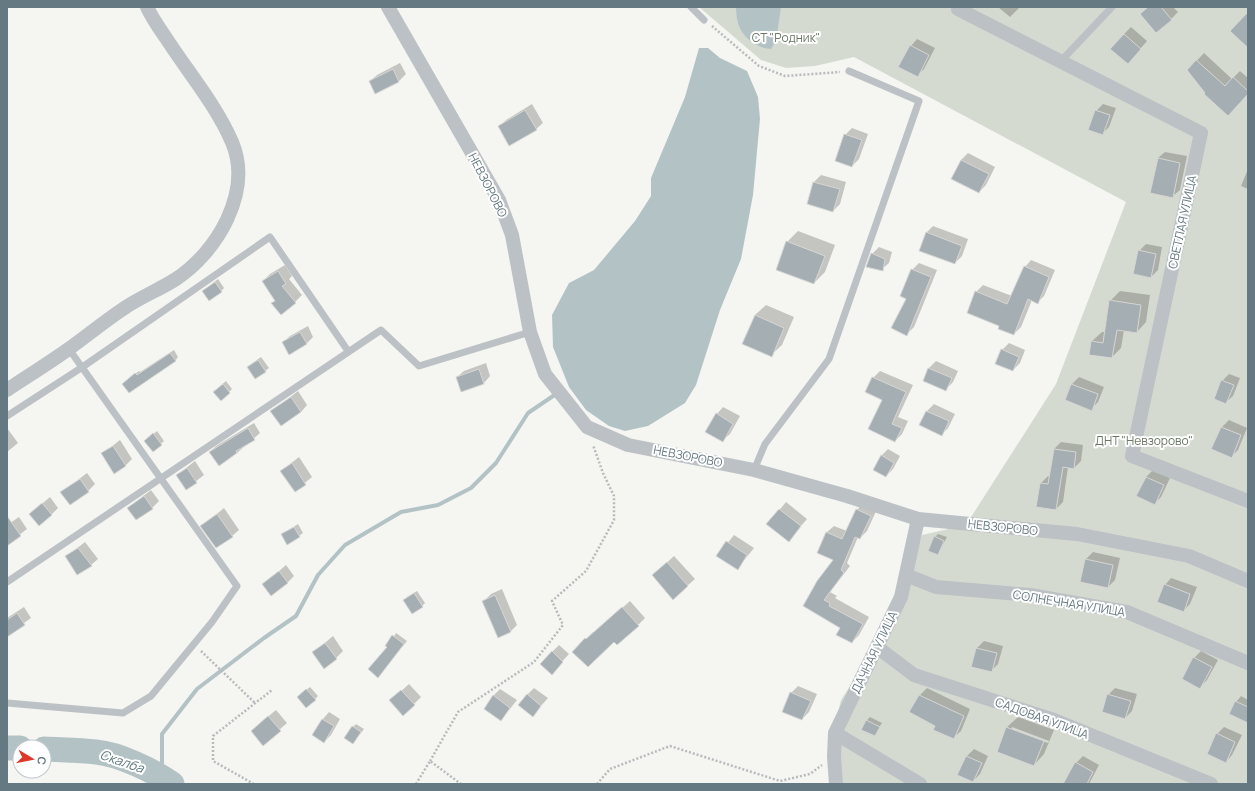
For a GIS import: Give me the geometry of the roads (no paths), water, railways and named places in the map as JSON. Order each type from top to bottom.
[{"type":"street","points":[[7,390],[69,349],[124,308],[175,280],[197,263],[209,248],[235,201],[239,180],[237,160],[232,142],[213,107],[179,59],[147,7]]},
{"type":"street","name":"НЕВЗОРОВО","points":[[388,7],[499,200],[512,235],[530,332],[544,374],[588,427],[628,444],[754,470],[847,496],[918,519],[1092,537],[1189,556],[1248,581]]},
{"type":"street","name":"СВЕТЛАЯ УЛИЦА","points":[[958,8],[1201,133],[1132,456],[1248,501]]},
{"type":"street","name":"ДАЧНАЯ УЛИЦА","points":[[836,784],[834,757],[835,733],[902,597],[918,519]]},
{"type":"street","name":"СОЛНЕЧНАЯ УЛИЦА","points":[[906,575],[936,587],[1030,595],[1127,612],[1248,664]]},
{"type":"street","name":"САДОВАЯ УЛИЦА","points":[[878,647],[914,675],[1054,720],[1211,784]]},
{"type":"street","points":[[835,733],[920,784]]},
{"type":"lane","points":[[691,7],[704,20]]},
{"type":"lane","points":[[1061,61],[1112,7]]},
{"type":"lane","points":[[754,470],[765,444],[829,359],[919,101],[849,71]]},
{"type":"lane","points":[[7,416],[81,368],[270,237],[348,352]]},
{"type":"lane","points":[[7,582],[381,330],[419,366],[530,332]]},
{"type":"lane","points":[[7,703],[123,713],[151,696],[194,644],[237,586],[69,349]]},
{"type":"waterway","points":[[162,776],[162,734],[197,689],[264,638],[296,616],[318,575],[345,545],[401,512],[438,505],[471,488],[496,463],[528,413],[556,394]]},
{"type":"waterway","name":"Скалба","points":[[7,748],[12,748]]},
{"type":"waterway","name":"Скалба","points":[[52,749],[105,753],[146,769],[172,784]]},
{"type":"park label","name":"СТ \"Родник\"","points":[[786,37]]},
{"type":"park label","name":"ДНТ \"Невзорово\"","points":[[1144,440]]}]
